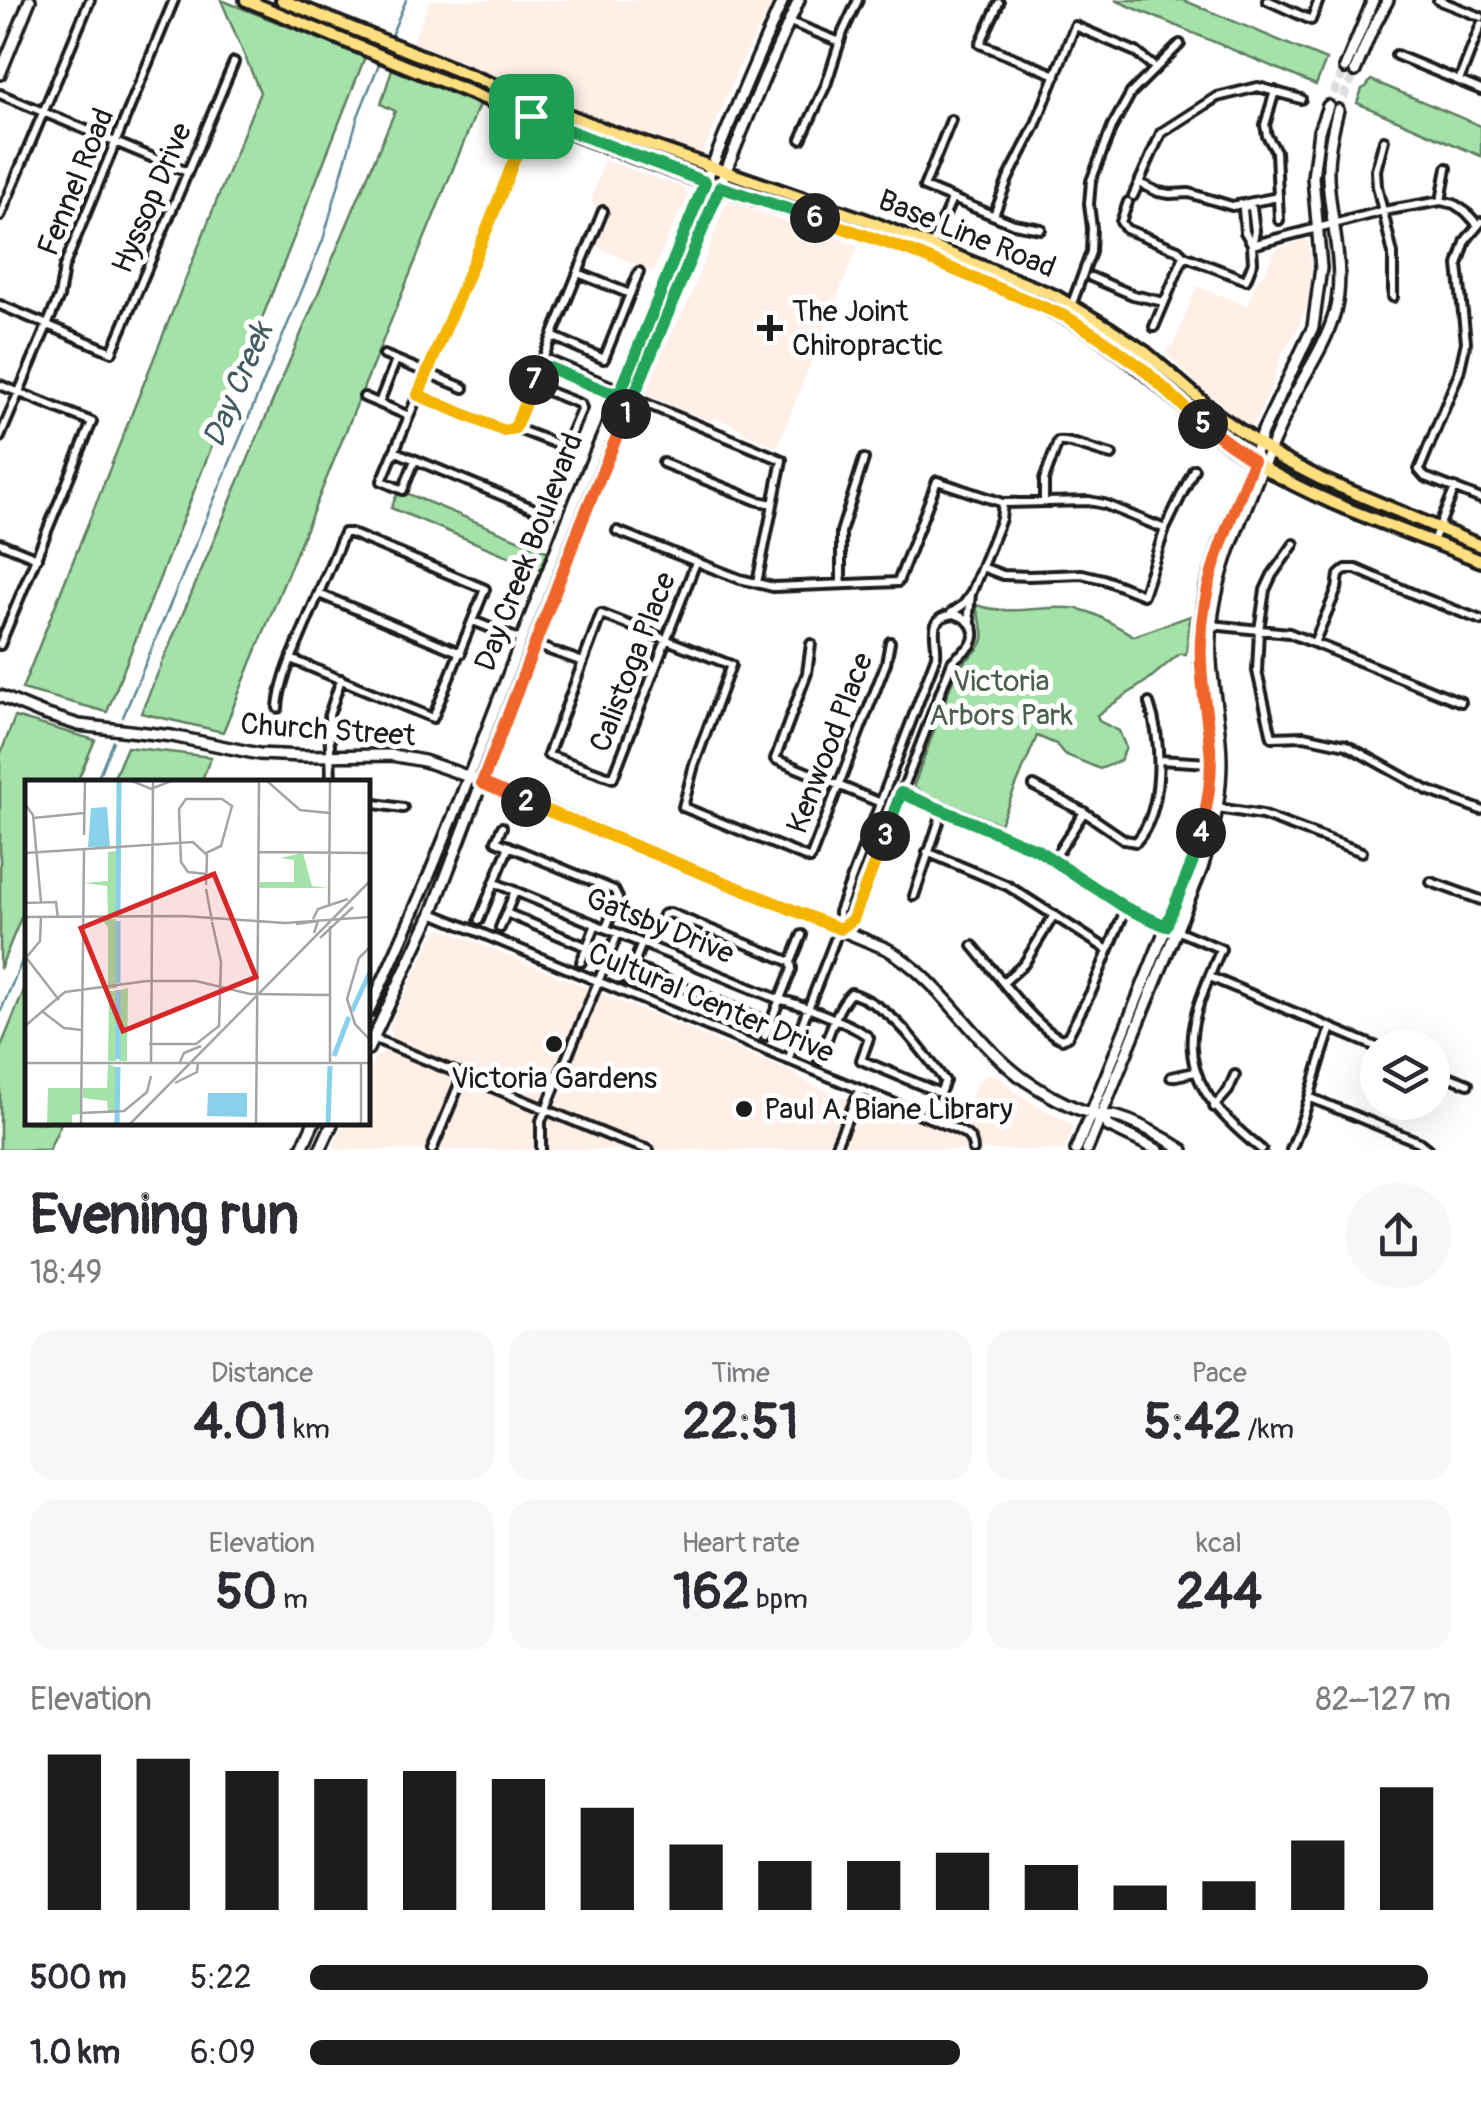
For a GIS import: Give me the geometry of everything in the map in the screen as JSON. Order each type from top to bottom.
[{"type":"main road","points":[[0,74],[30,0]]},
{"type":"main road","name":"Base Line Road","points":[[246,0],[531,116],[705,182],[907,250],[1067,317],[1125,354],[1205,426],[1258,464],[1319,496],[1481,561]]},
{"type":"main road","name":"Base Line Road","points":[[282,0],[608,131],[920,241],[1071,305],[1146,353],[1263,448],[1321,479],[1481,546]]},
{"type":"main road","name":"Day Creek Boulevard","points":[[370,1008],[406,932],[568,517],[754,64],[784,0]]},
{"type":"main road","name":"Day Creek Boulevard","points":[[370,1037],[432,913],[582,521],[800,0]]},
{"type":"main road","points":[[1373,0],[1350,70],[1388,0]]},
{"type":"main road","points":[[1076,1150],[1096,1114],[1172,929],[1202,868],[1218,808],[1220,742],[1210,671],[1206,588],[1218,549],[1258,464],[1263,448],[1282,389],[1313,328],[1326,227],[1333,108],[1319,131],[1312,177],[1326,227],[1339,288],[1332,320],[1263,448]]},
{"type":"main road","points":[[859,233],[866,228],[900,241],[920,241]]},
{"type":"main road","points":[[1172,929],[1206,808],[1210,763],[1200,662],[1206,624]]},
{"type":"main road","name":"Church Street","points":[[0,696],[79,725],[172,736],[259,754],[402,756],[469,778],[887,950],[908,961],[1013,1071],[1054,1098],[1096,1114],[1112,1115],[1183,1150]]},
{"type":"main road","points":[[1088,1150],[1096,1114]]},
{"type":"main road","name":"Church Street","points":[[1096,1114],[1108,1126],[1158,1150]]},
{"type":"main road","points":[[301,1150],[314,1125]]},
{"type":"main road","points":[[315,1125],[312,1142],[318,1150],[330,1125]]},
{"type":"street","points":[[0,216],[90,0]]},
{"type":"street","name":"Fennel Road","points":[[0,437],[60,297],[64,268],[174,0]]},
{"type":"street","points":[[801,139],[858,0]]},
{"type":"street","points":[[1267,0],[1311,20],[1319,0]]},
{"type":"street","points":[[1438,0],[1481,21],[1458,80]]},
{"type":"street","points":[[999,2],[980,44],[1056,75]]},
{"type":"street","points":[[790,22],[840,42]]},
{"type":"street","points":[[994,215],[1075,26],[1136,52],[1154,67]]},
{"type":"street","points":[[1067,317],[1091,252],[1089,193],[1095,168],[1120,109],[1154,67],[1180,44]]},
{"type":"street","points":[[1396,55],[1481,90]]},
{"type":"street","name":"Hyssop Drive","points":[[47,324],[112,352],[234,62]]},
{"type":"street","points":[[1247,205],[1252,208],[1255,231],[1253,262],[1246,280],[1126,229],[1122,222],[1160,133],[1217,98],[1258,87],[1301,98]]},
{"type":"street","points":[[1275,91],[1266,125],[1267,136],[1276,151],[1279,220]]},
{"type":"street","points":[[0,94],[187,172]]},
{"type":"street","points":[[415,460],[402,490],[382,481],[531,116]]},
{"type":"street","points":[[951,120],[924,188],[1014,224],[1041,229]]},
{"type":"street","points":[[1384,140],[1376,170],[1393,254],[1393,297]]},
{"type":"street","points":[[1441,201],[1447,168]]},
{"type":"street","points":[[1139,183],[1170,194],[1189,194],[1232,206],[1278,197]]},
{"type":"street","points":[[932,246],[952,200]]},
{"type":"street","points":[[1252,246],[1383,211],[1441,201],[1454,204],[1479,223],[1466,240],[1458,265],[1466,342],[1459,373],[1420,470],[1426,477],[1481,498]]},
{"type":"street","points":[[515,428],[603,211]]},
{"type":"street","points":[[1154,327],[1184,256]]},
{"type":"street","points":[[578,272],[630,294]]},
{"type":"street","points":[[552,336],[604,359],[639,272]]},
{"type":"street","points":[[1091,277],[1133,295],[1164,302]]},
{"type":"street","points":[[0,305],[47,324]]},
{"type":"street","points":[[384,355],[464,388]]},
{"type":"street","points":[[378,403],[396,360]]},
{"type":"street","points":[[542,361],[782,460],[757,584]]},
{"type":"street","points":[[0,385],[92,422],[0,645]]},
{"type":"street","points":[[418,395],[504,431],[515,428],[564,447],[581,412],[580,404],[532,385]]},
{"type":"street","points":[[364,397],[410,416]]},
{"type":"street","points":[[1044,501],[1044,480],[1058,442],[1112,456]]},
{"type":"street","points":[[394,451],[549,515]]},
{"type":"street","points":[[841,584],[841,532],[864,459]]},
{"type":"street","points":[[663,464],[774,504]]},
{"type":"street","points":[[982,566],[1004,575],[1082,574],[1143,596],[1165,529],[1194,469]]},
{"type":"street","points":[[617,531],[757,584],[802,588],[898,582],[937,482],[1003,502],[1104,504],[1165,529]]},
{"type":"street","points":[[1433,541],[1455,488]]},
{"type":"street","points":[[840,929],[853,919],[952,662],[971,644],[971,594],[1003,502]]},
{"type":"street","points":[[278,708],[278,697],[292,659],[344,533],[485,589],[434,718],[292,659]]},
{"type":"street","points":[[0,543],[37,558]]},
{"type":"street","points":[[1294,544],[1265,590],[1259,630],[1257,671],[1272,736],[1304,736],[1346,745],[1428,790],[1481,810]]},
{"type":"street","name":"Calistoga Place","points":[[583,662],[548,755],[613,778],[696,562]]},
{"type":"street","points":[[1314,643],[1339,575],[1346,568],[1356,568],[1481,620]]},
{"type":"street","points":[[318,594],[460,653]]},
{"type":"street","points":[[788,1060],[840,929],[839,913],[936,656],[934,629],[940,619],[959,609],[971,594]]},
{"type":"street","points":[[534,645],[583,662],[601,614],[666,639]]},
{"type":"street","points":[[948,614],[961,615],[972,624]]},
{"type":"street","points":[[474,621],[522,640]]},
{"type":"street","points":[[1206,624],[1289,633],[1461,702]]},
{"type":"street","name":"Kenwood Place","points":[[666,639],[731,665],[694,764],[683,806],[810,859],[886,663],[890,642]]},
{"type":"street","points":[[811,644],[807,673],[775,759],[881,803]]},
{"type":"street","points":[[331,780],[329,715],[341,679]]},
{"type":"street","points":[[1034,786],[1084,812],[1125,840],[1133,843],[1140,838],[1153,806],[1159,760],[1149,702]]},
{"type":"street","points":[[1159,760],[1210,763]]},
{"type":"street","points":[[901,793],[1026,844],[1126,908],[1220,948],[1195,1016],[1194,1072],[1214,1106],[1262,1150]]},
{"type":"street","points":[[370,803],[404,808]]},
{"type":"street","points":[[1218,808],[1262,814],[1362,852]]},
{"type":"street","points":[[914,896],[943,810]]},
{"type":"street","points":[[1054,859],[1084,812]]},
{"type":"street","points":[[502,827],[496,841],[614,890],[618,898],[606,928]]},
{"type":"street","points":[[479,920],[509,846]]},
{"type":"street","points":[[926,852],[1008,886],[1108,950]]},
{"type":"street","points":[[1431,882],[1481,900]]},
{"type":"street","name":"Gatsby Drive","points":[[495,883],[836,1020]]},
{"type":"street","points":[[500,928],[515,891]]},
{"type":"street","points":[[973,946],[1046,1029],[1062,1039],[1072,1030],[1126,908]]},
{"type":"street","name":"Cultural Center Drive","points":[[432,913],[966,1133],[974,1150]]},
{"type":"street","points":[[627,980],[665,913],[676,914],[791,962]]},
{"type":"street","points":[[506,914],[587,947]]},
{"type":"street","points":[[1004,982],[1024,964],[1054,915]]},
{"type":"street","points":[[581,962],[596,924]]},
{"type":"street","points":[[541,1150],[540,1126],[546,1109],[618,933]]},
{"type":"street","points":[[765,1036],[802,935]]},
{"type":"street","points":[[632,966],[770,1022]]},
{"type":"street","points":[[1210,978],[1360,1040]]},
{"type":"street","points":[[819,1060],[836,1020],[847,996],[851,994],[879,1008],[908,1034],[945,1081],[940,1093],[861,1060],[869,1042],[867,1034],[836,1020]]},
{"type":"street","points":[[1291,1150],[1311,1098],[1330,1028]]},
{"type":"street","points":[[370,1037],[646,1150]]},
{"type":"street","points":[[1171,1077],[1194,1072]]},
{"type":"street","points":[[432,1150],[463,1075]]},
{"type":"street","points":[[1214,1106],[1228,1092],[1235,1075]]},
{"type":"street","points":[[1450,1077],[1468,1084]]},
{"type":"street","points":[[834,1150],[860,1089]]},
{"type":"street","points":[[1311,1098],[1419,1142],[1429,1150]]},
{"type":"shaded area","points":[[430,0],[774,0],[737,71],[704,151],[695,154],[624,129],[551,98],[550,93],[534,87],[527,89],[412,43]]},
{"type":"shaded area","points":[[604,160],[684,188],[687,193],[687,202],[653,272],[588,240],[599,214],[591,201]]},
{"type":"shaded area","points":[[733,202],[800,227],[808,224],[858,246],[777,447],[714,417],[711,421],[648,396],[647,388],[690,299],[724,208]]},
{"type":"shaded area","points":[[1304,240],[1309,243],[1312,275],[1305,311],[1283,351],[1256,419],[1252,426],[1247,426],[1165,353],[1174,343],[1197,286],[1247,306],[1275,250]]},
{"type":"shaded area","name":"Victoria Gardens","points":[[441,928],[796,1074],[850,1100],[866,1100],[955,1136],[976,1085],[988,1074],[998,1076],[1019,1095],[1072,1125],[1073,1130],[1064,1150],[335,1150],[343,1125],[370,1125],[370,1068],[375,1057],[382,1054],[392,1033],[389,1026],[436,931]]},
{"type":"green space","points":[[221,0],[365,57],[107,712],[22,689],[260,92]]},
{"type":"green space","points":[[1115,0],[1183,0],[1326,60],[1316,85]]},
{"type":"green space","points":[[392,69],[479,105],[223,732],[141,713],[395,111],[381,104]]},
{"type":"green space","points":[[1371,80],[1481,126],[1481,156],[1357,103],[1362,89]]},
{"type":"green space","points":[[398,492],[549,552],[542,570],[391,508]]},
{"type":"green space","name":"Victoria Arbors Park","points":[[976,605],[1001,610],[1079,609],[1134,636],[1190,616],[1186,654],[1179,654],[1097,715],[1099,721],[1119,731],[1126,748],[1120,761],[1100,769],[1064,754],[1056,744],[1037,736],[1000,824],[922,793],[914,785],[956,671],[982,643],[983,630]]},
{"type":"green space","points":[[15,717],[95,740],[78,780],[25,780],[25,908],[0,969],[0,755]]},
{"type":"green space","points":[[127,747],[211,757],[202,780],[113,780]]},
{"type":"green space","points":[[25,988],[25,1125],[60,1125],[49,1150],[0,1150],[0,1049]]},
{"type":"waterway","name":"Day Creek","points":[[391,36],[406,0]]},
{"type":"waterway","name":"Day Creek","points":[[123,717],[323,240],[358,116],[379,64]]},
{"type":"waterway","name":"Day Creek","points":[[97,780],[113,741]]},
{"type":"waterway","name":"Day Creek","points":[[0,1013],[25,954]]},
{"type":"tunnel","points":[[1328,106],[1345,68]]},
{"type":"tunnel","points":[[1338,110],[1355,71]]},
{"type":"place","name":"The Joint Chiropractic","points":[[770,328]]},
{"type":"place","name":"Victoria Gardens","points":[[554,1044]]},
{"type":"place","name":"Paul A. Biane Library","points":[[744,1109]]},
{"type":"route","points":[[531,116],[418,395],[504,431],[515,428],[540,364],[633,398],[720,187],[907,250],[1067,317],[1125,354],[1205,426],[1253,461],[1206,588],[1200,662],[1210,776],[1197,851],[1166,926],[1126,908],[1036,849],[901,793],[853,919],[840,929],[482,783],[633,398],[620,393],[705,182],[531,116]]}]
